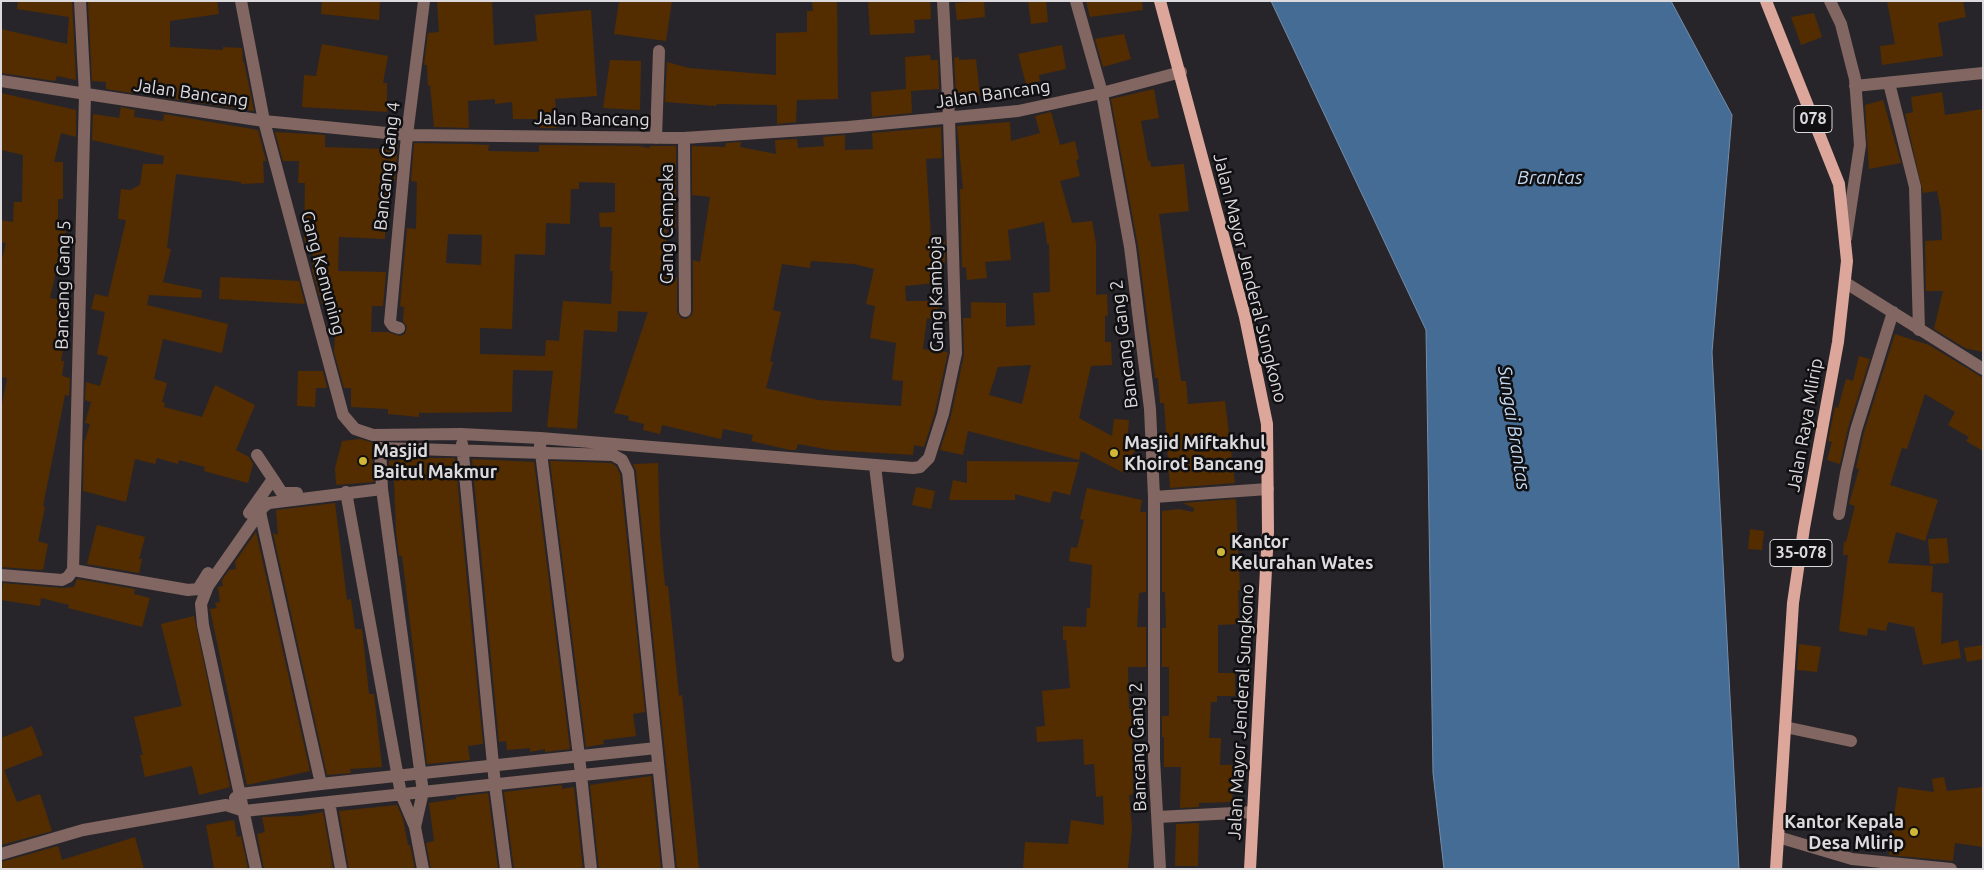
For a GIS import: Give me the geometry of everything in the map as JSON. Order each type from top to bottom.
[{"type":"main road","name":"Jalan Mayor Jenderal Sungkono","points":[[1160,1],[1245,317],[1267,424],[1268,532],[1250,869]]},
{"type":"main road","name":"Jalan Raya Mlirip","points":[[1766,1],[1838,184],[1846,240],[1846,283],[1793,603],[1776,869]]},
{"type":"street","name":"Bancang Gang 5","points":[[73,570],[85,95],[80,1]]},
{"type":"street","name":"Gang Kemuning","points":[[241,1],[264,121],[343,415],[355,429],[373,435],[461,434]]},
{"type":"street","name":"Bancang Gang 4","points":[[399,328],[393,326],[390,322],[407,134],[424,1]]},
{"type":"street","name":"Gang Kamboja","points":[[875,466],[913,468],[925,464],[943,414],[956,353],[949,118],[943,1]]},
{"type":"street","name":"Bancang Gang 2","points":[[1076,1],[1102,93],[1130,246],[1150,409],[1154,497],[1154,758],[1160,869]]},
{"type":"street","points":[[1830,1],[1842,24],[1850,51],[1860,145],[1846,240]]},
{"type":"street","points":[[656,138],[659,51]]},
{"type":"street","name":"Jalan Bancang","points":[[1,81],[264,121],[407,134],[684,138],[1018,112],[1102,93],[1180,72]]},
{"type":"street","points":[[1855,86],[1983,72]]},
{"type":"street","points":[[1890,83],[1914,187],[1919,330]]},
{"type":"street","name":"Gang Cempaka","points":[[684,138],[686,310]]},
{"type":"street","points":[[1846,283],[1983,369]]},
{"type":"street","points":[[1839,514],[1856,430],[1893,312]]},
{"type":"street","points":[[506,869],[495,785],[461,434],[540,438],[875,466],[898,656]]},
{"type":"street","points":[[540,438],[540,453],[580,756],[590,869]]},
{"type":"street","points":[[415,828],[423,792],[382,489],[380,448],[613,455],[626,465],[669,869]]},
{"type":"street","points":[[257,455],[282,493],[313,491]]},
{"type":"street","points":[[1,575],[62,580],[68,577],[73,570],[188,590],[198,589],[273,479]]},
{"type":"street","points":[[256,869],[203,625],[201,604],[208,586],[264,506],[275,501],[382,489]]},
{"type":"street","points":[[1154,497],[1268,489]]},
{"type":"street","points":[[346,492],[398,776],[402,794],[415,828],[423,869]]},
{"type":"street","points":[[260,512],[321,784]]},
{"type":"street","points":[[1785,727],[1851,741]]},
{"type":"street","points":[[1,854],[83,830],[226,805],[241,794],[656,748]]},
{"type":"street","points":[[226,805],[244,811],[658,767]]},
{"type":"street","points":[[329,802],[341,869]]},
{"type":"street","points":[[1158,817],[1253,812]]},
{"type":"street","points":[[1778,837],[1852,859],[1951,869]]},
{"type":"water","name":"Brantas","points":[[1271,1],[1671,1],[1732,115],[1712,352],[1739,869],[1444,869],[1433,773],[1426,330]]},
{"type":"building","points":[[18,1],[72,1],[76,80],[57,76],[55,81],[1,73],[1,29],[67,44],[69,17],[17,9]]},
{"type":"building","points":[[88,1],[217,1],[219,14],[170,21],[170,47],[223,50],[223,47],[242,48],[243,62],[254,111],[167,98],[167,93],[138,91],[138,94],[106,89],[106,82],[92,81]]},
{"type":"building","points":[[322,1],[380,1],[379,20],[321,14]]},
{"type":"building","points":[[437,1],[492,1],[494,45],[537,41],[535,15],[591,10],[597,96],[555,99],[557,128],[540,128],[540,119],[513,119],[512,102],[495,104],[495,99],[468,101],[469,128],[434,127],[427,65],[424,65],[428,33],[439,32]]},
{"type":"building","points":[[619,1],[672,1],[666,41],[614,34]]},
{"type":"building","points":[[812,1],[837,1],[838,99],[797,100],[796,122],[777,124],[777,105],[717,104],[716,106],[665,102],[667,62],[689,68],[776,75],[776,33],[807,32],[807,11],[813,11]]},
{"type":"building","points":[[868,1],[930,1],[931,19],[914,20],[915,33],[870,35]]},
{"type":"building","points":[[984,1],[985,17],[957,20],[955,3]]},
{"type":"building","points":[[1028,1],[1046,1],[1048,22],[1031,24]]},
{"type":"building","points":[[1086,1],[1142,1],[1143,10],[1090,17]]},
{"type":"building","points":[[1887,1],[1963,1],[1966,17],[1938,23],[1943,56],[1882,65],[1880,46],[1895,44]]},
{"type":"building","points":[[1814,13],[1822,37],[1801,45],[1791,17]]},
{"type":"building","points":[[1124,34],[1131,59],[1103,67],[1095,39]]},
{"type":"building","points":[[322,44],[388,56],[383,83],[387,83],[387,112],[302,107],[304,75],[316,76]]},
{"type":"building","points":[[1062,45],[1066,69],[1039,75],[1040,81],[1026,84],[1018,54]]},
{"type":"building","points":[[930,55],[931,60],[938,60],[939,89],[911,91],[912,113],[872,117],[871,92],[906,89],[905,57]]},
{"type":"building","points":[[959,57],[959,60],[976,59],[980,96],[965,98],[964,92],[956,93],[954,58]]},
{"type":"building","points":[[610,60],[641,61],[640,110],[603,108]]},
{"type":"building","points":[[1154,89],[1159,118],[1141,121],[1148,161],[1150,161],[1151,167],[1184,164],[1189,211],[1159,214],[1181,381],[1186,381],[1188,404],[1225,401],[1235,483],[1170,488],[1164,403],[1160,403],[1158,378],[1155,378],[1138,246],[1111,99]]},
{"type":"building","points":[[1942,92],[1945,115],[1983,109],[1983,352],[1965,348],[1934,329],[1943,291],[1926,291],[1925,241],[1942,240],[1941,211],[1937,191],[1923,193],[1905,114],[1913,112],[1911,97]]},
{"type":"building","points":[[1,93],[76,110],[76,137],[61,133],[54,162],[63,162],[63,199],[58,199],[58,230],[66,231],[59,268],[57,267],[50,298],[62,300],[60,314],[69,315],[61,361],[64,361],[62,376],[70,378],[69,396],[65,395],[38,541],[48,544],[43,570],[1,567],[1,409],[7,378],[1,377],[1,263],[6,243],[1,242],[1,220],[13,222],[14,202],[22,202],[23,155],[1,150]]},
{"type":"building","points":[[1883,100],[1901,163],[1869,169],[1865,105]]},
{"type":"building","points":[[121,107],[135,110],[134,117],[163,121],[164,114],[258,130],[266,161],[263,161],[264,183],[241,184],[241,182],[176,174],[167,248],[171,249],[163,282],[202,290],[201,298],[149,295],[147,305],[228,324],[222,353],[163,339],[154,379],[167,383],[162,402],[165,403],[164,407],[202,417],[215,385],[255,405],[236,450],[249,457],[253,464],[248,483],[204,471],[205,467],[179,460],[178,464],[157,458],[155,464],[135,459],[126,502],[83,491],[84,443],[90,424],[85,423],[91,402],[85,400],[86,382],[100,386],[108,357],[97,354],[105,312],[91,309],[95,294],[108,297],[126,220],[118,219],[121,189],[130,190],[140,185],[143,164],[163,164],[164,156],[92,140],[93,114],[119,118]]},
{"type":"building","points":[[1051,112],[1060,145],[1075,141],[1079,159],[1076,160],[1080,176],[1060,181],[1072,223],[1092,221],[1096,243],[1096,295],[1107,294],[1108,315],[1105,316],[1105,342],[1111,342],[1112,365],[1091,366],[1079,418],[1112,436],[1114,419],[1129,420],[1127,444],[1136,448],[1124,473],[1081,451],[1079,460],[968,431],[963,455],[940,450],[951,416],[964,355],[963,318],[971,318],[971,302],[1006,303],[1006,327],[1035,325],[1033,293],[1050,292],[1049,244],[1047,244],[1044,222],[1008,230],[1011,260],[985,262],[987,278],[967,280],[966,268],[962,267],[960,189],[963,189],[957,126],[1010,122],[1011,141],[1040,133],[1035,116]],"holes":[[[1031,365],[1022,404],[989,395],[998,367]]]},
{"type":"building","points":[[941,127],[942,158],[926,159],[931,238],[945,241],[945,263],[941,262],[936,283],[905,286],[906,301],[932,301],[931,305],[939,307],[936,320],[927,318],[923,349],[948,352],[935,412],[924,447],[914,445],[913,455],[831,450],[798,444],[796,450],[790,450],[751,441],[753,435],[723,429],[721,439],[662,425],[660,434],[643,430],[644,424],[628,420],[629,416],[614,413],[648,312],[618,311],[617,332],[584,330],[577,429],[547,427],[553,371],[513,370],[512,412],[419,413],[419,417],[388,414],[388,409],[351,407],[351,388],[344,388],[334,352],[335,337],[330,337],[330,305],[322,304],[312,269],[313,246],[306,245],[304,238],[305,183],[298,183],[299,161],[283,161],[275,132],[325,135],[325,147],[382,149],[383,143],[398,143],[395,181],[387,181],[385,239],[339,237],[338,271],[386,272],[383,306],[372,306],[371,332],[388,332],[400,336],[405,334],[407,327],[403,321],[404,307],[400,306],[407,228],[416,229],[417,182],[411,181],[414,143],[489,145],[488,151],[539,152],[539,145],[639,146],[649,148],[650,146],[676,146],[676,228],[667,228],[664,277],[677,277],[677,312],[681,318],[686,319],[692,315],[693,311],[693,260],[700,262],[710,197],[692,195],[692,146],[725,147],[726,143],[741,142],[740,147],[776,154],[775,140],[797,139],[798,148],[824,146],[823,137],[845,135],[845,150],[873,149],[872,133]],"holes":[[[579,182],[615,183],[615,212],[599,213],[600,227],[612,227],[610,271],[613,271],[611,304],[563,301],[559,341],[546,340],[545,356],[480,354],[480,328],[512,329],[515,254],[545,255],[546,223],[570,224],[571,189],[579,189]],[[448,234],[482,235],[481,265],[446,263]],[[811,261],[854,264],[874,269],[866,304],[875,306],[870,338],[896,343],[892,380],[903,381],[901,406],[818,400],[766,388],[773,362],[770,361],[781,312],[773,310],[782,264],[810,268]]]},
{"type":"building","points":[[220,277],[299,281],[305,304],[219,299]]},
{"type":"building","points":[[1895,334],[1929,345],[1983,378],[1983,451],[1966,441],[1969,437],[1948,425],[1955,412],[1925,394],[1907,449],[1902,448],[1890,485],[1938,500],[1925,541],[1896,532],[1888,563],[1933,566],[1931,592],[1943,593],[1941,644],[1958,640],[1961,658],[1923,665],[1914,627],[1888,622],[1886,631],[1868,628],[1867,636],[1839,631],[1848,555],[1843,555],[1844,541],[1846,542],[1855,506],[1849,504],[1859,469],[1856,468],[1864,432]]},
{"type":"building","points":[[1859,356],[1870,359],[1848,428],[1840,464],[1827,460],[1832,442],[1828,441],[1835,407],[1838,408],[1846,379],[1853,381]]},
{"type":"building","points":[[298,371],[323,371],[327,388],[316,388],[315,407],[297,406]]},
{"type":"building","name":"Masjid Baitul Makmur","points":[[360,439],[374,443],[372,448],[374,482],[336,485],[335,468],[342,441]]},
{"type":"building","points":[[455,458],[483,744],[468,746],[470,760],[427,764],[402,556],[399,556],[396,531],[394,480],[390,480],[389,461]]},
{"type":"building","points":[[472,459],[534,462],[570,749],[545,752],[545,749],[530,752],[530,748],[507,750],[506,741],[499,742]]},
{"type":"building","points":[[550,461],[611,463],[616,466],[620,474],[645,712],[633,714],[636,736],[603,740],[604,744],[586,747]]},
{"type":"building","points":[[967,461],[1079,462],[1070,495],[1053,491],[1050,503],[1015,494],[1015,500],[949,500],[953,480],[967,483]]},
{"type":"building","points":[[658,463],[660,534],[665,586],[668,586],[679,696],[682,695],[699,869],[677,869],[636,471],[633,464]]},
{"type":"building","points":[[916,487],[935,491],[931,509],[912,505]]},
{"type":"building","points":[[1087,488],[1142,500],[1140,512],[1146,512],[1146,592],[1139,593],[1137,627],[1146,627],[1146,667],[1128,667],[1129,709],[1139,708],[1140,722],[1132,723],[1133,794],[1129,795],[1132,828],[1128,868],[1023,869],[1025,842],[1068,844],[1071,820],[1104,825],[1103,796],[1096,797],[1094,764],[1084,765],[1083,739],[1037,742],[1036,727],[1045,726],[1042,691],[1070,688],[1066,640],[1063,640],[1063,626],[1086,627],[1087,608],[1090,608],[1092,565],[1069,561],[1071,547],[1077,548],[1084,520],[1080,519]]},
{"type":"building","points":[[1236,499],[1240,590],[1238,590],[1239,624],[1218,625],[1218,673],[1235,673],[1235,696],[1217,696],[1217,702],[1211,702],[1209,738],[1221,738],[1220,765],[1238,765],[1238,784],[1233,784],[1232,802],[1199,803],[1199,807],[1180,808],[1181,767],[1164,767],[1164,737],[1162,737],[1162,716],[1169,716],[1169,667],[1162,667],[1162,628],[1166,628],[1166,624],[1165,592],[1162,592],[1162,511],[1179,509],[1193,512],[1194,508],[1183,503]]},
{"type":"building","points":[[335,503],[347,600],[351,599],[355,629],[362,629],[369,694],[374,694],[382,767],[350,769],[351,773],[327,775],[273,533],[278,535],[276,510]]},
{"type":"building","points":[[97,525],[145,537],[139,559],[142,559],[139,573],[87,564]]},
{"type":"building","points":[[1750,529],[1764,531],[1762,550],[1748,549]]},
{"type":"building","points":[[256,532],[310,771],[247,785],[210,609],[217,608],[215,603],[220,602],[218,587],[223,586],[222,580],[229,570],[236,569],[235,562]]},
{"type":"building","points":[[1947,538],[1949,563],[1930,564],[1928,539]]},
{"type":"building","points":[[77,579],[135,589],[134,594],[150,598],[142,627],[68,608],[69,605],[41,598],[40,606],[1,600],[3,583],[62,588],[74,587]]},
{"type":"building","points":[[194,616],[230,787],[199,795],[192,766],[145,777],[140,755],[143,755],[134,717],[182,706],[161,624]]},
{"type":"building","points":[[1799,644],[1821,647],[1817,672],[1797,670]]},
{"type":"building","points":[[1983,645],[1983,659],[1967,662],[1964,648]]},
{"type":"building","points":[[32,726],[43,755],[4,770],[17,802],[40,794],[52,831],[1,845],[1,738]]},
{"type":"building","points":[[651,776],[661,869],[599,869],[590,785]]},
{"type":"building","name":"Kantor Kepala Desa Mlirip","points":[[1944,777],[1947,791],[1983,787],[1983,847],[1955,843],[1953,861],[1889,855],[1898,787],[1934,792],[1932,779]]},
{"type":"building","points":[[562,785],[562,789],[574,787],[583,869],[514,869],[504,792]]},
{"type":"building","points":[[488,793],[498,869],[431,869],[426,843],[434,841],[429,803]]},
{"type":"building","points":[[397,805],[403,819],[415,869],[349,869],[339,811]]},
{"type":"building","points":[[323,812],[333,869],[264,869],[257,834],[265,832],[262,817],[300,816]]},
{"type":"building","points":[[234,820],[237,837],[241,836],[248,869],[214,869],[206,825]]},
{"type":"building","points":[[1199,823],[1198,866],[1175,866],[1176,824]]},
{"type":"building","points":[[135,837],[144,869],[1,869],[1,862],[58,846],[62,860]]},
{"type":"place","name":"Masjid Miftakhul Khoirot Bancang","points":[[1114,453]]},
{"type":"place","name":"Masjid Baitul Makmur","points":[[363,461]]},
{"type":"place","name":"Kantor Kelurahan Wates","points":[[1221,552]]},
{"type":"place","name":"Kantor Kepala Desa Mlirip","points":[[1914,832]]},
{"type":"water label","name":"Sungai Brantas","points":[[1514,428]]}]
